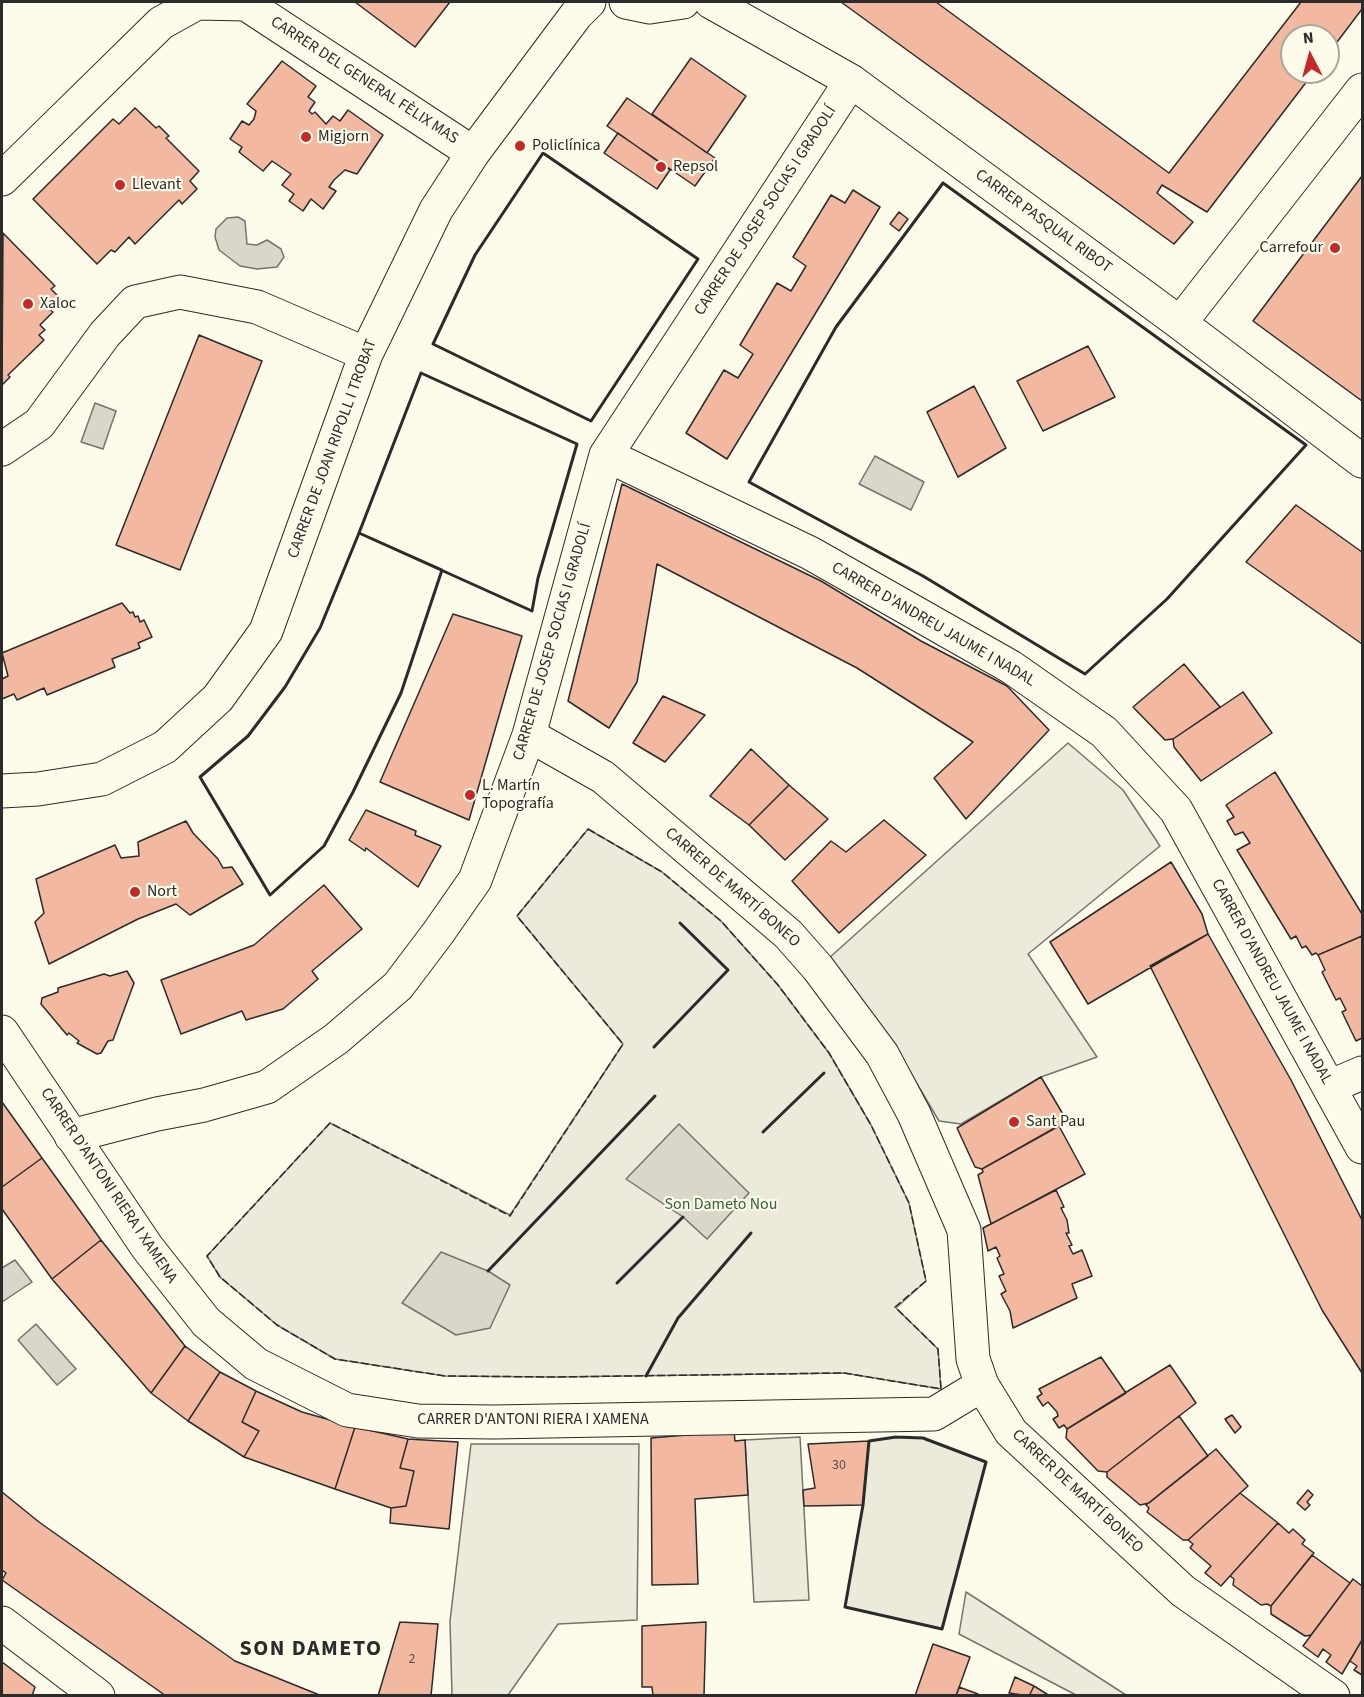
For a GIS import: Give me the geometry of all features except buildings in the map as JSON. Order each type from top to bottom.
[{"type":"street","name":"CARRER DE JOAN RIPOLL I TROBAT","points":[[2,791],[38,789],[102,779],[165,747],[218,698],[266,631],[366,354],[436,210],[473,153],[576,15],[589,2]]},
{"type":"street","points":[[626,2],[650,7],[683,2]]},
{"type":"street","name":"CARRER PASQUAL RIBOT","points":[[711,2],[851,81],[1180,322],[1362,461]]},
{"type":"street","name":"CARRER DEL GENERAL FÈLIX MAS","points":[[2,179],[161,23],[197,3],[246,4],[473,153]]},
{"type":"street","name":"CARRER DE JOSEP SOCIAS I GRADOLÍ","points":[[71,1136],[157,1114],[204,1105],[267,1087],[336,1039],[398,986],[475,880],[529,735],[606,455],[851,81]]},
{"type":"street","points":[[1180,322],[1362,90]]},
{"type":"street","points":[[2,449],[39,424],[105,334],[135,302],[180,292],[257,307],[366,354]]},
{"type":"street","name":"CARRER D'ANDREU JAUME I NADAL","points":[[606,455],[810,553],[1011,667],[1104,732],[1176,810],[1362,1147]]},
{"type":"street","name":"CARRER DE MARTÍ BONEO","points":[[529,735],[603,777],[788,934],[818,968],[882,1054],[914,1114],[964,1230],[973,1359],[982,1385],[1011,1432],[1183,1591],[1333,1695]]},
{"type":"street","name":"CARRER D'ANTONI RIERA I XAMENA","points":[[2,1032],[168,1278],[206,1322],[256,1364],[347,1410],[418,1421],[639,1421],[934,1414],[982,1385]]},
{"type":"street","points":[[1329,1087],[1362,1073]]},
{"type":"street","points":[[2,1623],[98,1695]]},
{"type":"green space","points":[[1068,743],[1123,790],[1160,846],[1028,954],[1097,1057],[1041,1077],[961,1124],[939,1121],[893,1043],[818,968]]},
{"type":"green space","name":"Son Dameto Nou","points":[[588,829],[662,872],[721,921],[778,985],[829,1053],[871,1125],[909,1203],[926,1281],[896,1308],[938,1349],[941,1389],[844,1373],[554,1377],[445,1376],[335,1359],[277,1325],[220,1277],[207,1256],[330,1123],[510,1215],[623,1044],[517,916]]},
{"type":"green space","points":[[800,1437],[809,1600],[754,1602],[745,1440]]},
{"type":"green space","points":[[896,1437],[923,1438],[986,1462],[942,1629],[845,1607],[863,1505],[869,1441]]},
{"type":"green space","points":[[471,1444],[639,1444],[637,1620],[558,1624],[508,1695],[452,1695],[450,1621]]},
{"type":"green space","points":[[966,1592],[1126,1695],[1076,1695],[959,1634]]},
{"type":"shaded area","points":[[238,217],[245,221],[247,244],[257,245],[267,240],[281,249],[284,257],[277,267],[257,269],[240,266],[219,250],[215,237],[216,229],[227,218]]},
{"type":"shaded area","points":[[95,403],[116,411],[103,449],[81,442]]},
{"type":"shaded area","points":[[875,456],[924,482],[911,510],[859,484]]},
{"type":"shaded area","points":[[679,1124],[749,1193],[707,1239],[683,1217],[626,1179]]},
{"type":"shaded area","points":[[441,1252],[488,1271],[510,1285],[490,1328],[456,1335],[402,1303]]},
{"type":"shaded area","points":[[15,1260],[32,1282],[2,1302],[2,1268]]},
{"type":"shaded area","points":[[36,1324],[76,1369],[57,1385],[18,1340]]},
{"type":"fence","points":[[588,829],[662,872],[721,921],[778,985],[829,1053],[871,1125],[909,1203],[926,1281],[895,1307],[938,1349],[941,1389],[844,1373],[554,1377],[445,1376],[335,1359],[277,1325],[220,1277],[207,1256],[330,1123],[510,1216],[623,1044],[517,916],[588,829]]},
{"type":"wall","points":[[543,153],[698,259],[591,421],[433,344],[475,255],[543,153]]},
{"type":"wall","points":[[943,183],[1306,445],[1167,599],[1085,674],[923,576],[749,482],[836,327],[943,183]]},
{"type":"wall","points":[[421,373],[577,444],[538,578],[532,611],[359,533],[421,373]]},
{"type":"wall","points":[[359,533],[442,570],[401,693],[353,792],[324,846],[270,895],[200,777],[248,736],[285,687],[320,628],[359,533]]},
{"type":"wall","points":[[654,1047],[728,970],[680,923]]},
{"type":"wall","points":[[763,1132],[824,1073]]},
{"type":"wall","points":[[488,1271],[655,1096]]},
{"type":"wall","points":[[617,1283],[683,1217]]},
{"type":"wall","points":[[646,1376],[678,1318],[751,1233]]},
{"type":"wall","points":[[896,1437],[923,1438],[986,1462],[942,1629],[845,1607],[863,1505],[869,1441],[896,1437]]},
{"type":"place","name":"Migjorn","points":[[306,137]]},
{"type":"place","name":"Policlínica","points":[[520,146]]},
{"type":"place","name":"Repsol","points":[[661,167]]},
{"type":"place","name":"Llevant","points":[[120,185]]},
{"type":"place","name":"Carrefour","points":[[1335,248]]},
{"type":"place","name":"Xaloc","points":[[28,304]]},
{"type":"place","name":"L. Martín Topografía","points":[[470,795]]},
{"type":"place","name":"Nort","points":[[135,892]]},
{"type":"place","name":"Sant Pau","points":[[1014,1122]]},
{"type":"district","name":"SON DAMETO","points":[[311,1650]]}]
